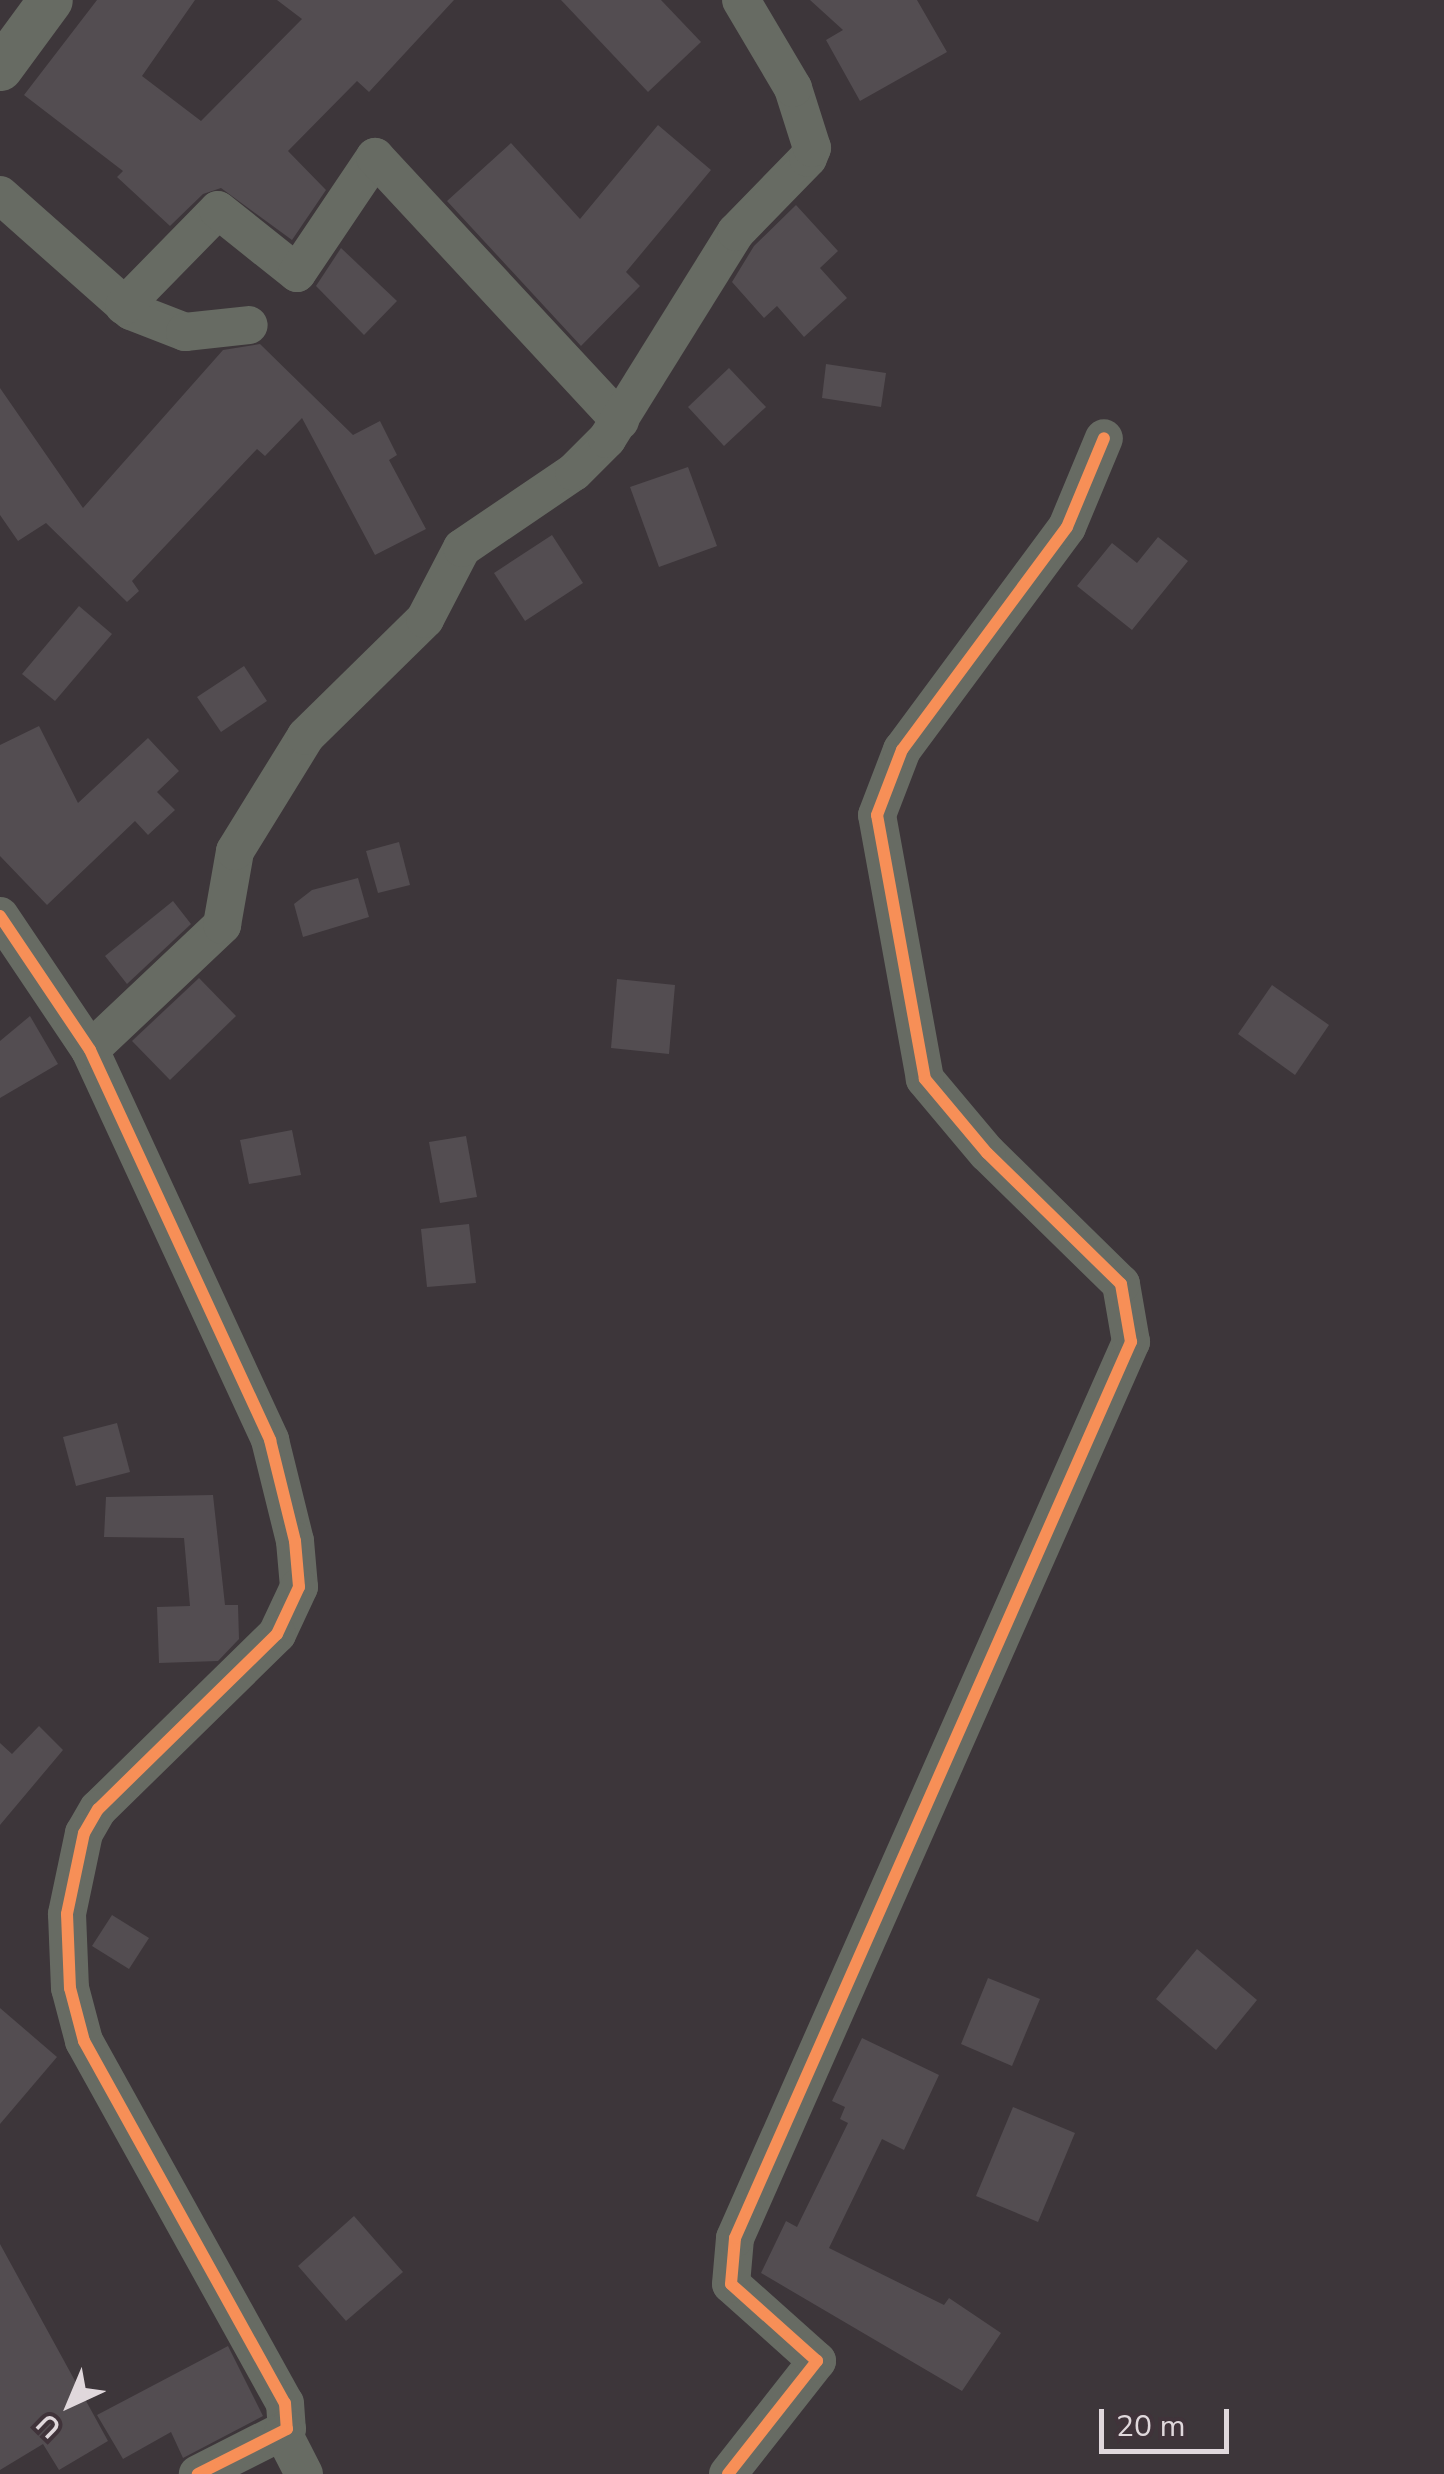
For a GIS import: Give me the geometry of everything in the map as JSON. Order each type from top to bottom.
[{"type":"street","points":[[0,68],[50,0]]},
{"type":"street","points":[[90,1050],[222,925],[235,851],[262,802],[317,723],[425,619],[450,560],[574,472],[620,420],[736,232],[812,148],[793,88],[742,0]]},
{"type":"street","points":[[124,306],[218,210],[297,273],[375,157],[620,420]]},
{"type":"street","points":[[0,195],[124,306],[185,332],[249,325]]},
{"type":"street","points":[[728,2474],[817,2360],[740,2298],[727,2271],[735,2238],[1131,1342],[1121,1284],[987,1153],[925,1079],[877,815],[902,750],[1066,527],[1104,438]]},
{"type":"street","points":[[0,916],[90,1050],[270,1440],[299,1586],[263,1651],[98,1809],[84,1833],[67,1914],[70,1988],[103,2083],[285,2403],[283,2432],[304,2474]]},
{"type":"street","points":[[198,2474],[283,2432]]},
{"type":"building","points":[[97,0],[195,0],[142,76],[201,121],[302,19],[277,0],[454,0],[369,92],[357,81],[288,151],[326,190],[292,240],[221,188],[203,194],[170,226],[117,177],[123,171],[24,95]]},
{"type":"building","points":[[561,0],[661,0],[701,42],[648,92]]},
{"type":"building","points":[[810,0],[917,0],[947,52],[860,101],[826,40],[843,30]]},
{"type":"building","points":[[658,125],[711,170],[626,272],[640,286],[581,346],[447,201],[511,143],[580,219]]},
{"type":"building","points":[[796,205],[838,251],[820,268],[847,298],[804,337],[777,306],[764,318],[732,282],[754,246]]},
{"type":"building","points":[[341,248],[397,301],[364,335],[316,286]]},
{"type":"building","points":[[260,344],[353,435],[380,421],[397,455],[389,460],[426,529],[375,555],[302,418],[265,456],[257,449],[132,581],[139,591],[127,602],[46,523],[18,541],[0,515],[0,388],[83,508],[223,350]]},
{"type":"building","points":[[826,364],[886,373],[881,407],[822,398]]},
{"type":"building","points":[[729,368],[766,407],[724,446],[688,407]]},
{"type":"building","points":[[688,467],[717,546],[659,567],[630,487]]},
{"type":"building","points":[[552,535],[583,583],[525,621],[494,573]]},
{"type":"building","points":[[1158,537],[1188,561],[1132,630],[1077,586],[1112,543],[1137,563]]},
{"type":"building","points":[[79,606],[112,634],[55,701],[22,674]]},
{"type":"building","points":[[244,666],[267,701],[221,732],[197,697]]},
{"type":"building","points":[[39,726],[78,803],[148,738],[179,771],[157,792],[175,810],[148,835],[135,821],[47,905],[0,856],[0,745]]},
{"type":"building","points":[[399,842],[410,885],[378,893],[366,851]]},
{"type":"building","points":[[358,878],[369,917],[303,937],[294,904],[312,890]]},
{"type":"building","points":[[173,901],[191,924],[127,984],[105,956]]},
{"type":"building","points":[[199,978],[236,1016],[170,1080],[132,1041]]},
{"type":"building","points":[[617,979],[675,985],[669,1054],[611,1048]]},
{"type":"building","points":[[1272,985],[1329,1025],[1295,1075],[1238,1034]]},
{"type":"building","points":[[30,1016],[58,1064],[0,1098],[0,1041]]},
{"type":"building","points":[[292,1130],[301,1175],[249,1184],[240,1140]]},
{"type":"building","points":[[466,1136],[477,1197],[440,1203],[429,1142]]},
{"type":"building","points":[[469,1224],[476,1283],[427,1287],[421,1229]]},
{"type":"building","points":[[117,1423],[130,1472],[76,1486],[63,1437]]},
{"type":"building","points":[[213,1495],[225,1605],[238,1605],[239,1639],[218,1661],[159,1663],[157,1607],[190,1606],[184,1538],[104,1537],[106,1497]]},
{"type":"building","points":[[39,1726],[63,1750],[0,1825],[0,1743],[12,1754]]},
{"type":"building","points":[[112,1915],[149,1938],[129,1969],[92,1946]]},
{"type":"building","points":[[1197,1949],[1257,2000],[1216,2050],[1156,1999]]},
{"type":"building","points":[[988,1978],[1040,1999],[1012,2066],[961,2044]]},
{"type":"building","points":[[0,2008],[57,2057],[0,2124]]},
{"type":"building","points":[[862,2038],[939,2075],[904,2150],[882,2139],[829,2248],[944,2305],[949,2298],[1001,2333],[962,2391],[761,2273],[786,2221],[797,2227],[848,2123],[840,2119],[845,2107],[832,2101]]},
{"type":"building","points":[[1013,2107],[1075,2133],[1038,2222],[976,2196]]},
{"type":"building","points":[[354,2216],[403,2272],[346,2321],[298,2266]]},
{"type":"building","points":[[0,2244],[108,2441],[59,2470],[43,2444],[0,2470]]},
{"type":"building","points":[[228,2346],[263,2416],[183,2458],[171,2432],[123,2459],[97,2415]]},
{"type":"cycle path","points":[[728,2474],[817,2361],[731,2284],[735,2238],[1131,1342],[1121,1284],[987,1153],[925,1079],[877,815],[902,750],[1067,527],[1104,438]]},
{"type":"cycle path","points":[[0,916],[90,1050],[270,1440],[295,1541],[299,1587],[277,1634],[98,1809],[84,1833],[67,1914],[70,1988],[84,2041],[285,2403],[287,2429],[198,2474]]}]
